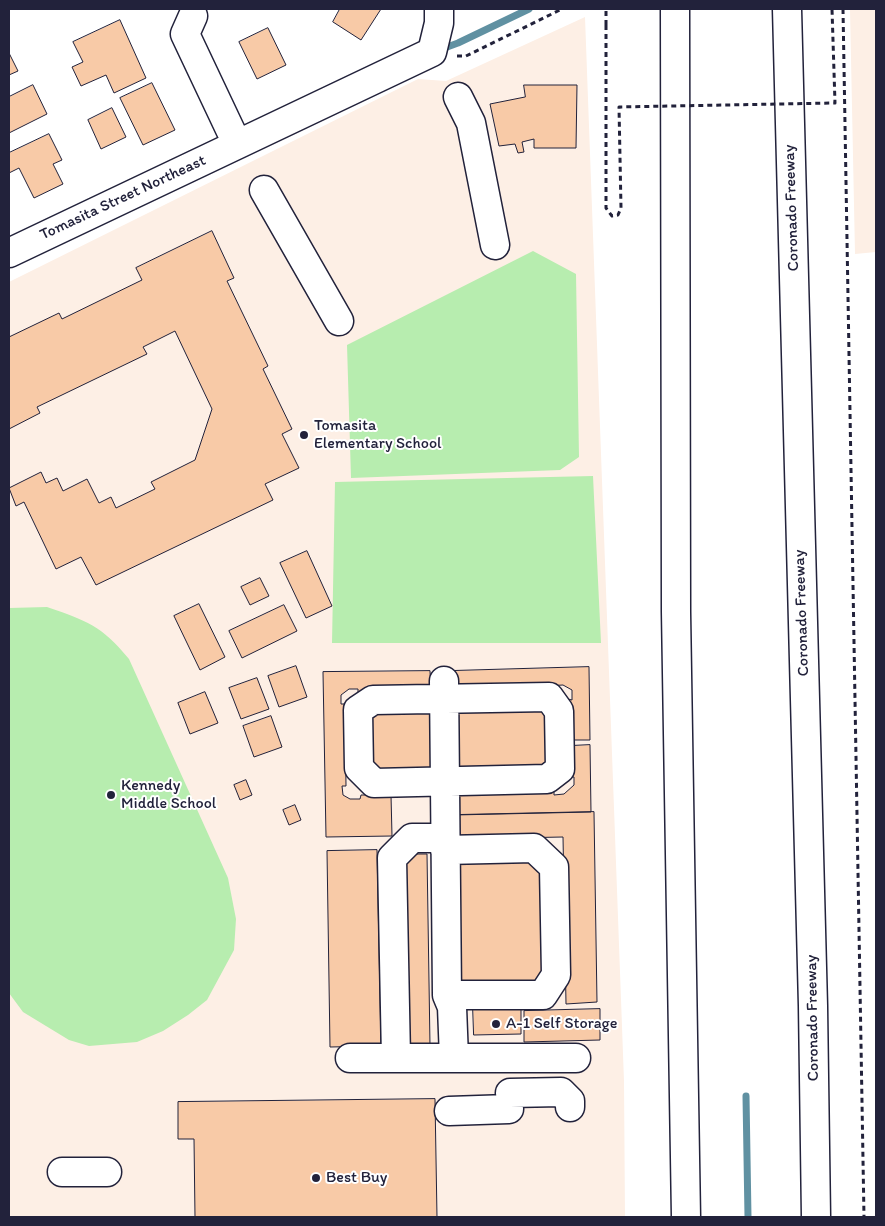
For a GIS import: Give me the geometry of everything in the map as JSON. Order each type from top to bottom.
[{"type":"main road","points":[[432,52],[439,23],[439,9]]},
{"type":"main road","points":[[675,9],[676,612],[686,1217]]},
{"type":"main road","name":"Coronado Freeway","points":[[787,9],[813,1006],[816,1217]]},
{"type":"main road","points":[[193,16],[185,34],[237,144]]},
{"type":"main road","name":"Tomasita Street Northeast","points":[[9,253],[432,52]]},
{"type":"main road","points":[[458,97],[471,123],[495,245]]},
{"type":"main road","points":[[264,190],[339,321]]},
{"type":"main road","points":[[444,690],[447,995],[452,1007],[454,1058]]},
{"type":"main road","points":[[444,690],[549,697],[559,711],[560,769],[547,778],[445,780],[374,783],[359,768],[358,710],[373,700],[444,690]]},
{"type":"main road","points":[[396,1058],[392,858],[412,838],[445,844],[534,848],[554,867],[556,975],[543,996],[447,995]]},
{"type":"main road","points":[[350,1058],[576,1058]]},
{"type":"main road","points":[[449,1111],[561,1092],[570,1101],[570,1107]]},
{"type":"main road","points":[[62,1172],[107,1172]]},
{"type":"path","points":[[432,52],[451,57],[466,56],[562,9]]},
{"type":"path","points":[[606,9],[606,208],[607,213],[612,216],[618,215],[621,208],[619,107],[835,103],[832,9]]},
{"type":"path","points":[[843,9],[864,1217]]},
{"type":"shaded area","points":[[850,9],[876,9],[876,252],[855,254]]},
{"type":"shaded area","points":[[585,17],[624,1081],[625,1217],[9,1217],[9,282],[418,79],[446,81]]},
{"type":"green space","points":[[533,251],[576,274],[579,457],[560,470],[351,478],[347,345]]},
{"type":"green space","points":[[593,476],[601,643],[332,643],[335,482]]},
{"type":"green space","name":"Kennedy Middle School","points":[[47,607],[73,616],[101,631],[129,659],[228,878],[236,919],[234,950],[207,1000],[163,1031],[137,1042],[89,1046],[69,1040],[23,1012],[9,993],[9,608]]},
{"type":"building","points":[[340,9],[381,9],[361,40],[333,22]]},
{"type":"building","points":[[120,20],[146,78],[114,93],[106,75],[81,86],[72,67],[83,62],[73,42]]},
{"type":"building","points":[[268,28],[286,65],[257,79],[239,42]]},
{"type":"building","points":[[9,53],[18,71],[9,75]]},
{"type":"building","points":[[152,83],[175,130],[143,145],[120,98]]},
{"type":"building","points":[[33,85],[47,114],[9,133],[9,97]]},
{"type":"building","points":[[524,85],[577,85],[576,148],[534,148],[534,139],[522,142],[524,152],[518,153],[515,144],[499,146],[490,104],[525,97]]},
{"type":"building","points":[[112,108],[126,137],[101,149],[88,120]]},
{"type":"building","points":[[49,134],[62,160],[53,164],[63,184],[34,198],[19,168],[9,173],[9,153]]},
{"type":"building","points":[[212,231],[234,278],[227,281],[268,366],[263,369],[292,429],[282,434],[299,468],[265,484],[273,500],[96,585],[81,557],[56,569],[24,502],[16,506],[9,488],[41,472],[46,483],[57,478],[63,491],[87,479],[99,503],[111,497],[116,508],[155,489],[151,482],[195,460],[212,409],[175,331],[143,347],[147,354],[37,407],[40,413],[9,429],[9,337],[59,313],[62,319],[142,280],[136,268]]},
{"type":"building","points":[[307,551],[332,606],[306,618],[280,563]]},
{"type":"building","points":[[260,578],[269,596],[250,605],[241,587]]},
{"type":"building","points":[[199,604],[225,657],[200,670],[174,616]]},
{"type":"building","points":[[284,605],[297,631],[242,658],[229,631]]},
{"type":"building","points":[[296,666],[307,697],[279,707],[268,676]]},
{"type":"building","points":[[589,667],[590,740],[569,740],[568,699],[572,700],[572,690],[563,685],[451,691],[451,671]]},
{"type":"building","points":[[430,671],[431,691],[358,693],[358,689],[349,689],[341,695],[341,704],[345,704],[346,786],[342,786],[343,795],[350,799],[360,799],[361,795],[391,795],[392,836],[326,837],[323,672]]},
{"type":"building","points":[[257,678],[269,709],[241,719],[229,688]]},
{"type":"building","points":[[205,692],[218,723],[190,734],[178,703]]},
{"type":"building","points":[[545,709],[549,768],[455,773],[455,711]]},
{"type":"building","points":[[428,712],[431,714],[432,771],[369,774],[369,713]]},
{"type":"building","points":[[271,716],[282,747],[254,757],[243,726]]},
{"type":"building","points":[[590,745],[591,812],[454,815],[453,793],[554,791],[554,795],[564,794],[574,785],[574,777],[570,777],[570,746]]},
{"type":"building","points":[[246,780],[252,795],[240,800],[234,785]]},
{"type":"building","points":[[295,805],[301,820],[289,825],[283,810]]},
{"type":"building","points":[[594,812],[597,1002],[566,1004],[563,837],[458,839],[457,815]]},
{"type":"building","points":[[377,850],[381,1046],[330,1047],[327,851]]},
{"type":"building","points":[[407,854],[427,854],[430,1046],[414,1046],[404,1037],[401,860]]},
{"type":"building","points":[[530,862],[540,872],[543,972],[534,983],[461,985],[459,864]]},
{"type":"building","points":[[473,1007],[521,1007],[521,1034],[474,1035]]},
{"type":"building","points":[[600,1009],[600,1040],[524,1042],[524,1011]]},
{"type":"building","name":"Best Buy","points":[[435,1099],[437,1217],[195,1217],[194,1139],[178,1139],[178,1102]]},
{"type":"waterway","points":[[439,50],[458,43],[529,9]]},
{"type":"waterway","points":[[746,1096],[748,1217]]},
{"type":"place","name":"Tomasita Elementary School","points":[[304,435]]},
{"type":"place","name":"Kennedy Middle School","points":[[111,795]]},
{"type":"place","name":"A-1 Self Storage","points":[[496,1024]]},
{"type":"place","name":"Best Buy","points":[[316,1178]]}]
